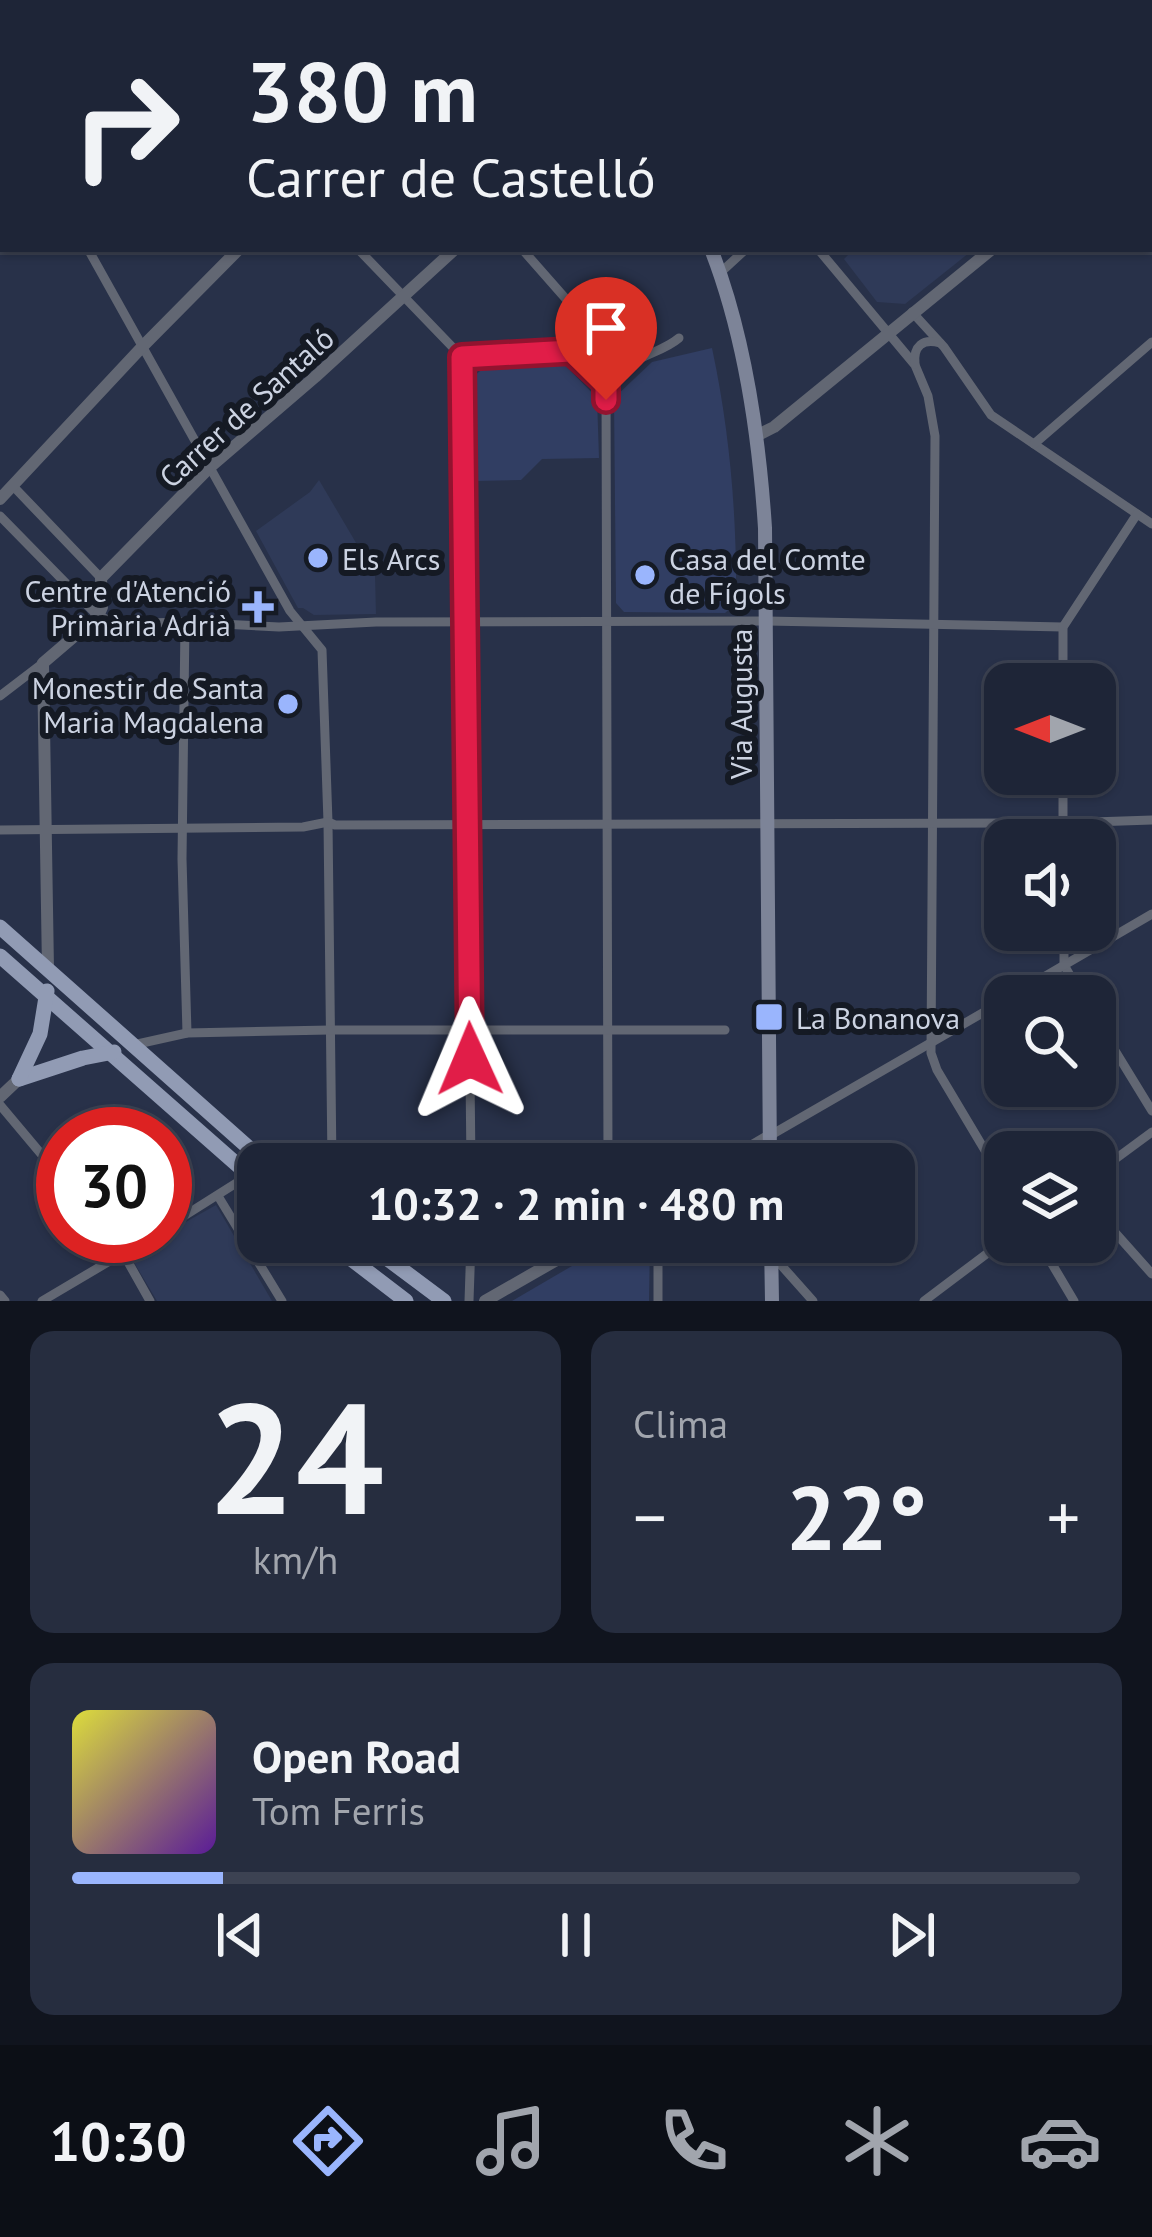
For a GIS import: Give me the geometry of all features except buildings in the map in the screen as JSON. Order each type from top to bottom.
[{"type":"main road","name":"Via Augusta","points":[[712,252],[746,378],[765,528],[771,1143]]},
{"type":"main road","points":[[0,927],[243,1143]]},
{"type":"main road","points":[[0,956],[237,1164]]},
{"type":"main road","points":[[19,1078],[40,1034],[48,969]]},
{"type":"main road","points":[[19,1078],[133,1045]]},
{"type":"main road","points":[[35,1046],[38,1059],[50,1069]]},
{"type":"main road","points":[[356,1263],[406,1301]]},
{"type":"main road","points":[[393,1263],[444,1301]]},
{"type":"main road","points":[[771,1263],[772,1301]]},
{"type":"street","points":[[90,252],[290,610],[322,650],[332,1143]]},
{"type":"street","points":[[0,499],[236,252]]},
{"type":"street","points":[[361,252],[462,357],[470,1143]]},
{"type":"street","name":"Carrer de Santaló","points":[[101,578],[209,468],[452,252]]},
{"type":"street","points":[[525,252],[628,366]]},
{"type":"street","points":[[720,273],[743,252]]},
{"type":"street","points":[[821,252],[915,365],[928,395],[935,436],[931,1044],[937,1070],[984,1149]]},
{"type":"street","points":[[756,436],[774,427],[988,252]]},
{"type":"street","points":[[912,312],[999,421],[1152,524]]},
{"type":"street","points":[[462,357],[571,351],[595,332]]},
{"type":"street","points":[[606,383],[640,356],[679,338]]},
{"type":"street","points":[[1034,444],[1152,342]]},
{"type":"street","points":[[915,365],[919,345],[940,343]]},
{"type":"street","points":[[571,351],[606,383],[608,1143]]},
{"type":"street","points":[[3,690],[43,663],[98,616],[102,607],[101,578],[13,486]]},
{"type":"street","points":[[1063,663],[1063,627],[1137,514]]},
{"type":"street","points":[[0,516],[98,616],[121,624],[767,621],[1063,627]]},
{"type":"street","points":[[185,623],[187,1033]]},
{"type":"street","points":[[43,663],[48,969]]},
{"type":"street","points":[[1116,821],[1152,820]]},
{"type":"street","points":[[0,830],[303,827],[328,822],[984,822]]},
{"type":"street","points":[[1047,975],[1152,914]]},
{"type":"street","points":[[1064,951],[1070,975]]},
{"type":"street","points":[[757,1143],[984,1012]]},
{"type":"street","points":[[133,1045],[187,1033],[725,1030]]},
{"type":"street","points":[[1116,1052],[1152,1111]]},
{"type":"street","points":[[19,1078],[0,1101],[36,1146]]},
{"type":"street","points":[[1116,1159],[1152,1132]]},
{"type":"street","points":[[192,1212],[237,1187]]},
{"type":"street","points":[[218,1196],[283,1301]]},
{"type":"street","points":[[1116,1234],[1152,1274]]},
{"type":"street","points":[[924,1301],[984,1256]]},
{"type":"street","points":[[42,1301],[106,1263]]},
{"type":"street","points":[[129,1263],[150,1301]]},
{"type":"street","points":[[469,1301],[470,1263]]},
{"type":"street","points":[[485,1301],[551,1263]]},
{"type":"street","points":[[658,1263],[658,1301]]},
{"type":"street","points":[[783,1263],[814,1301]]},
{"type":"street","points":[[1051,1263],[1074,1301]]},
{"type":"shaded area","points":[[851,252],[970,252],[905,304],[877,302],[844,259]]},
{"type":"shaded area","points":[[712,348],[731,475],[736,603],[725,613],[624,612],[616,603],[614,398],[652,362]]},
{"type":"shaded area","points":[[564,364],[597,398],[599,458],[542,459],[521,480],[474,481],[473,377],[487,365]]},
{"type":"shaded area","name":"Els Arcs","points":[[319,480],[375,575],[376,614],[314,615],[298,608],[256,531],[310,492]]},
{"type":"shaded area","points":[[216,1205],[237,1241],[237,1263],[250,1263],[272,1301],[157,1301],[134,1263],[192,1263],[192,1219]]},
{"type":"shaded area","points":[[577,1263],[650,1263],[649,1301],[512,1301]]},
{"type":"place","name":"Els Arcs","points":[[318,558]]},
{"type":"place","name":"Casa del Comte de Fígols","points":[[645,575]]},
{"type":"place","name":"Centre d'Atenció Primària Adrià","points":[[258,607]]},
{"type":"place","name":"Monestir de Santa Maria Magdalena","points":[[288,704]]},
{"type":"place","name":"La Bonanova","points":[[769,1017]]},
{"type":"route","points":[[470,1059],[462,357],[571,351],[606,383],[606,400]]}]
